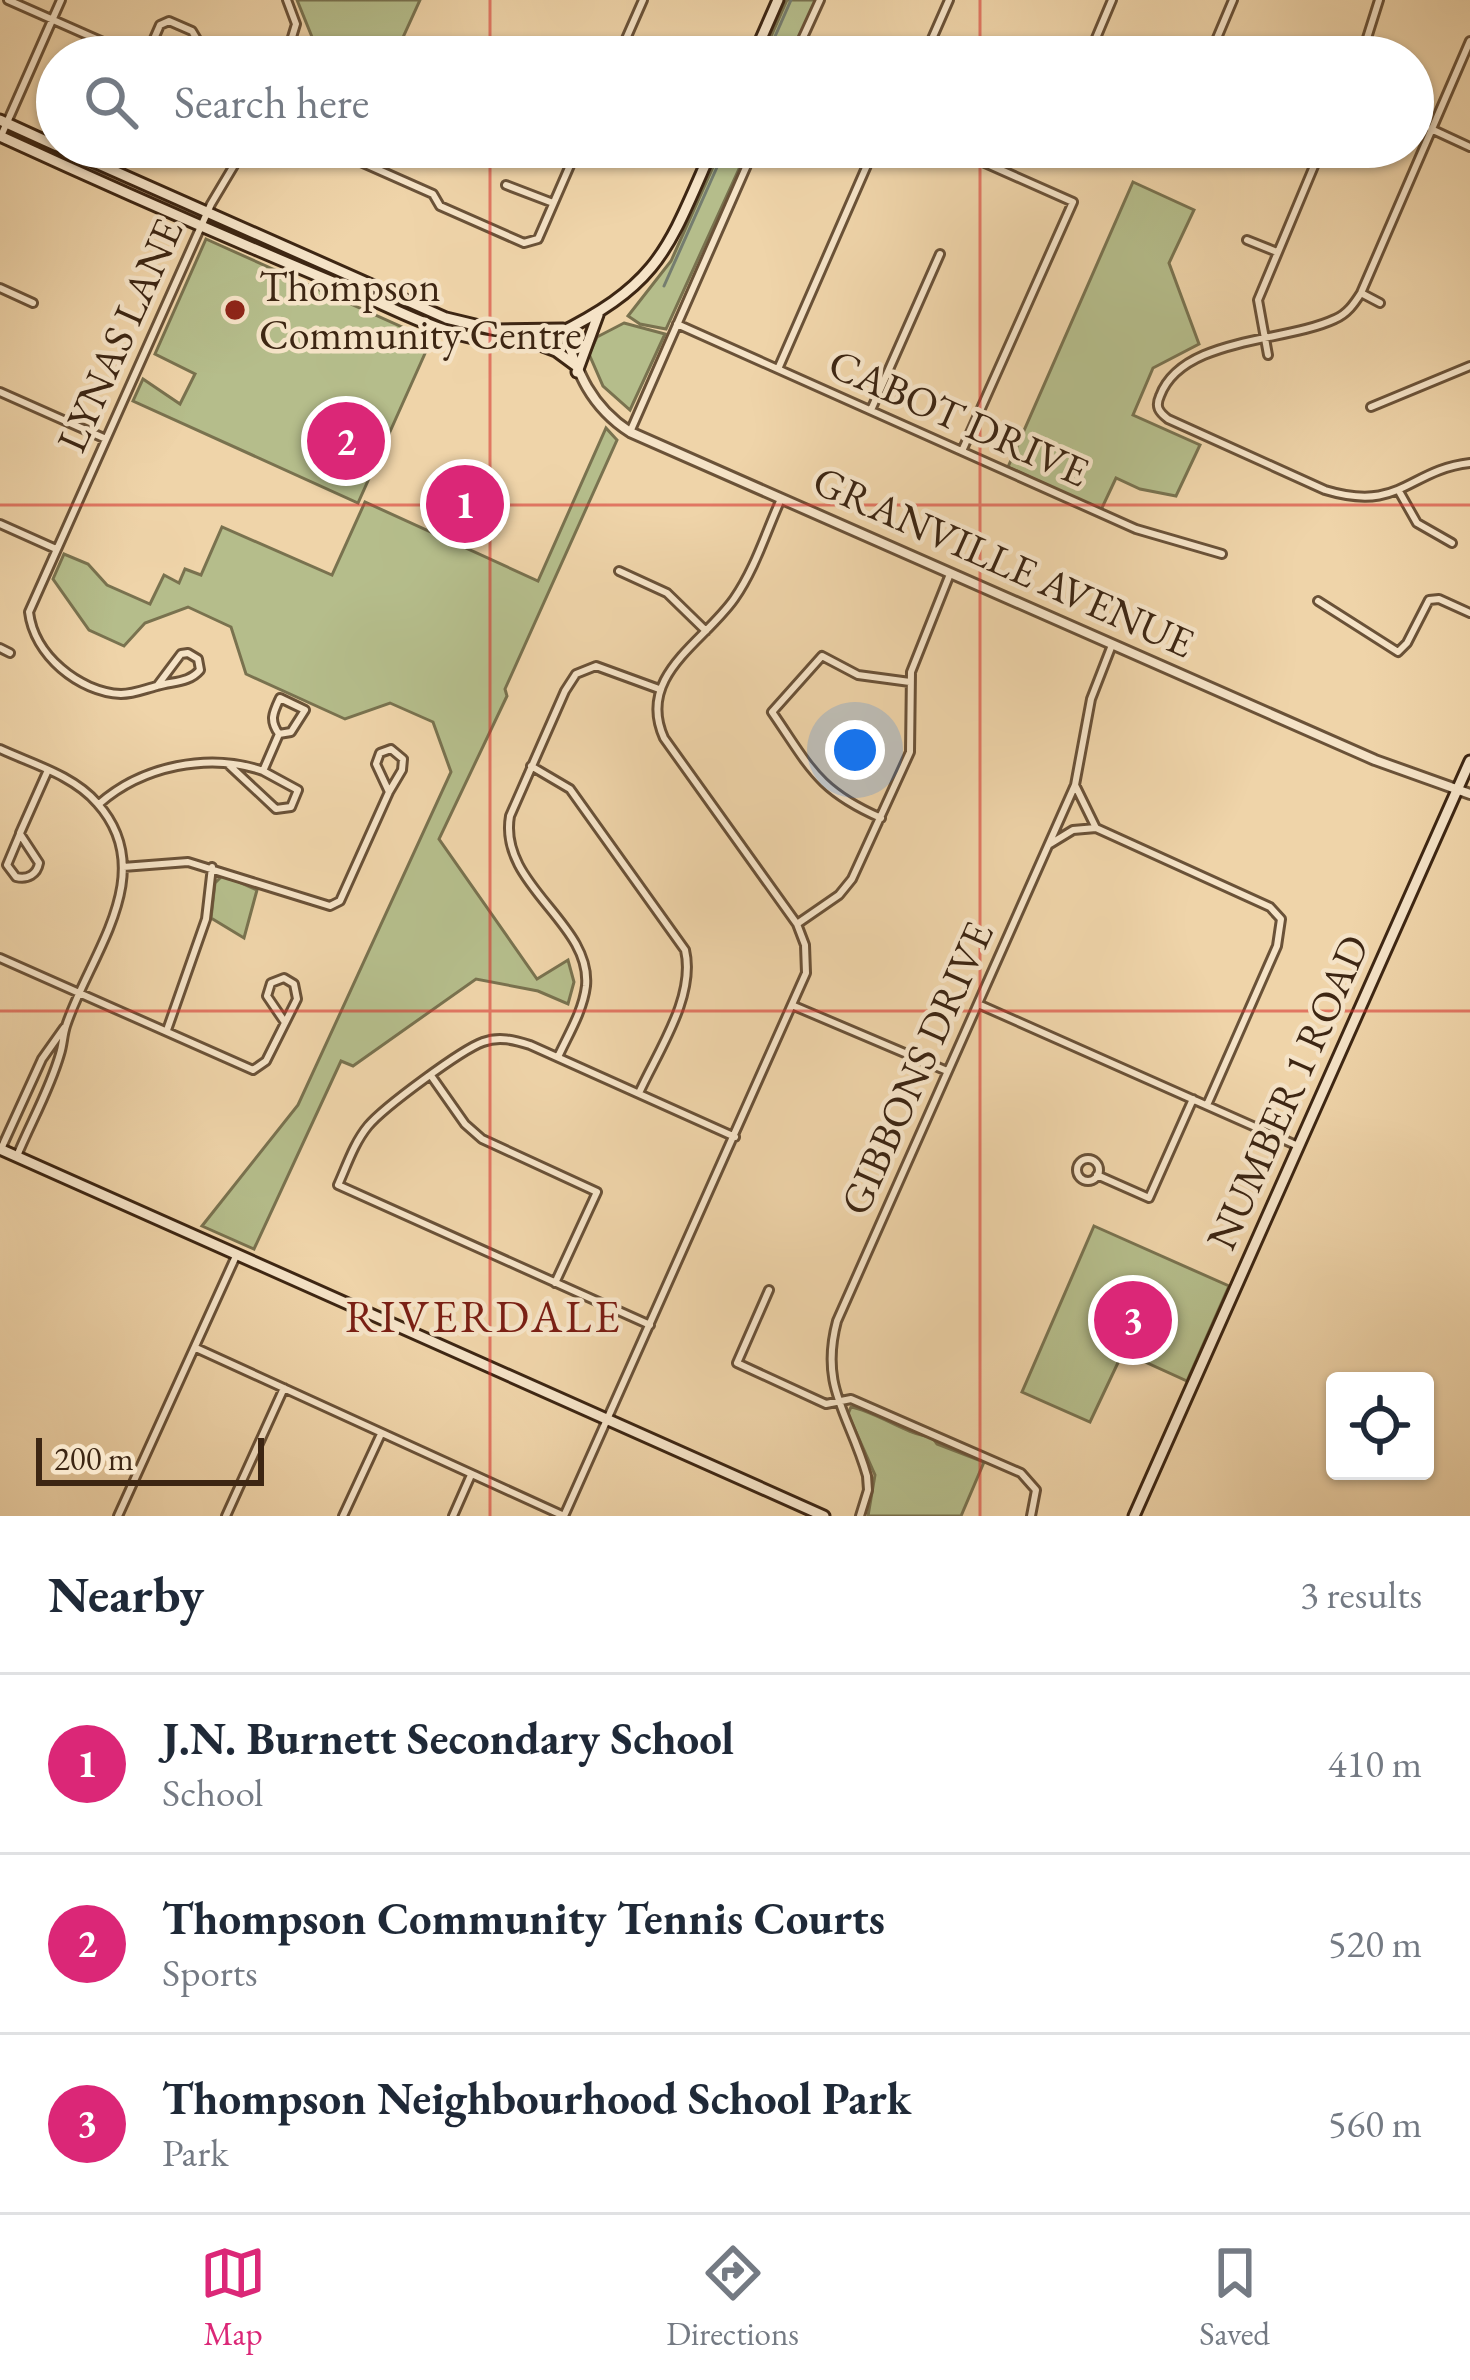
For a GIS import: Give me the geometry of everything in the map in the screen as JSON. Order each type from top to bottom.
[{"type":"main road","points":[[762,36],[778,0]]},
{"type":"main road","points":[[3,121],[36,136]]},
{"type":"main road","points":[[0,136],[36,152]]},
{"type":"main road","points":[[70,168],[441,328],[482,339],[530,342],[556,351],[576,369],[599,313]]},
{"type":"main road","points":[[106,168],[459,323],[496,330],[563,329]]},
{"type":"main road","points":[[530,342],[553,337],[599,313],[660,261],[703,168]]},
{"type":"main road","name":"NUMBER 1 ROAD","points":[[1134,1516],[1470,761]]},
{"type":"main road","points":[[0,1149],[824,1516]]},
{"type":"street","points":[[8,0],[88,36]]},
{"type":"street","points":[[44,36],[61,0]]},
{"type":"street","points":[[287,0],[296,24],[292,36]]},
{"type":"street","points":[[627,36],[643,0]]},
{"type":"street","points":[[804,36],[820,0]]},
{"type":"street","points":[[934,36],[950,0]]},
{"type":"street","points":[[1097,36],[1112,0]]},
{"type":"street","points":[[1218,36],[1233,0]]},
{"type":"street","points":[[1371,36],[1379,0]]},
{"type":"street","points":[[153,36],[160,25],[170,21],[196,36]]},
{"type":"street","points":[[1434,123],[1470,41]]},
{"type":"street","points":[[0,136],[36,52]]},
{"type":"street","points":[[1434,131],[1470,147]]},
{"type":"street","name":"LYNAS LANE","points":[[157,686],[122,694],[80,682],[53,659],[29,618],[34,596],[207,214],[233,168]]},
{"type":"street","points":[[374,168],[433,194],[440,206],[524,243],[538,239],[569,168]]},
{"type":"street","points":[[630,432],[746,168]]},
{"type":"street","points":[[778,369],[866,168]]},
{"type":"street","points":[[962,452],[1073,202],[996,168]]},
{"type":"street","points":[[1268,355],[1258,300],[1313,168]]},
{"type":"street","points":[[1415,168],[1361,293],[1338,318],[1190,359],[1168,380],[1158,399],[1160,412],[1325,490],[1351,496],[1400,493],[1442,469],[1470,463]]},
{"type":"street","points":[[506,185],[553,203]]},
{"type":"street","points":[[1246,240],[1277,253]]},
{"type":"street","points":[[871,410],[940,254]]},
{"type":"street","points":[[0,288],[33,303]]},
{"type":"street","points":[[1361,293],[1380,303]]},
{"type":"street","name":"CABOT DRIVE","points":[[677,324],[1136,529],[1222,554]]},
{"type":"street","name":"GRANVILLE AVENUE","points":[[563,329],[576,369],[595,403],[630,432],[1375,760],[1470,794]]},
{"type":"street","points":[[1371,407],[1470,366]]},
{"type":"street","points":[[0,392],[106,439]]},
{"type":"street","points":[[1400,493],[1417,523],[1452,543]]},
{"type":"street","points":[[196,1348],[564,1516],[794,1006],[806,965],[797,925],[664,738],[656,707],[668,670],[739,590],[781,499]]},
{"type":"street","points":[[0,524],[56,549]]},
{"type":"street","points":[[620,571],[668,593],[706,631]]},
{"type":"street","points":[[797,925],[847,886],[910,752],[910,682],[916,652],[951,572]]},
{"type":"street","points":[[1318,601],[1398,652],[1429,600],[1439,599],[1470,613]]},
{"type":"street","name":"GIBBONS DRIVE","points":[[860,1516],[867,1476],[837,1402],[830,1362],[837,1321],[1075,785],[1091,699],[1112,645]]},
{"type":"street","points":[[0,648],[10,653]]},
{"type":"street","points":[[181,654],[198,659],[201,666],[194,677],[157,686],[181,654]]},
{"type":"street","points":[[881,818],[825,787],[772,712],[822,656],[858,676],[910,682]]},
{"type":"street","points":[[558,1057],[582,1004],[586,972],[577,947],[521,871],[510,846],[510,816],[565,691],[582,670],[601,667],[659,689]]},
{"type":"street","points":[[263,771],[279,734],[272,717],[280,698],[305,710],[297,728],[279,734]]},
{"type":"street","points":[[0,749],[76,785],[99,805],[118,841],[123,867],[118,905],[81,994],[42,1059],[0,1149]]},
{"type":"street","points":[[123,867],[163,861],[212,867],[318,905],[336,904],[404,763],[391,749],[380,754],[376,764],[388,792]]},
{"type":"street","points":[[99,805],[122,787],[155,772],[227,763],[263,771],[298,790],[291,807],[276,809],[227,763]]},
{"type":"street","points":[[531,766],[560,780],[580,800],[685,950],[683,994],[639,1093]]},
{"type":"street","points":[[20,834],[39,862],[26,878],[16,877],[8,865],[20,834],[48,770]]},
{"type":"street","points":[[1075,785],[1096,828]]},
{"type":"street","points":[[1047,846],[1073,830],[1096,828],[1270,907],[1281,919],[1277,946],[1207,1106]]},
{"type":"street","points":[[166,1032],[206,919],[212,867]]},
{"type":"street","points":[[3,962],[258,1069],[266,1061],[298,991],[284,978],[271,983],[267,995],[284,1021]]},
{"type":"street","points":[[978,1004],[1299,1147]]},
{"type":"street","points":[[794,1006],[947,1072]]},
{"type":"street","points":[[16,1156],[60,1055],[66,1025]]},
{"type":"street","points":[[650,1325],[338,1185],[370,1124],[466,1051],[493,1040],[521,1042],[734,1137]]},
{"type":"street","points":[[432,1077],[476,1135],[597,1192],[555,1283]]},
{"type":"street","points":[[1097,1175],[1149,1198],[1193,1099]]},
{"type":"street","points":[[118,1516],[236,1256]]},
{"type":"street","points":[[769,1290],[737,1364],[826,1403],[850,1399],[1021,1473],[1036,1490],[1031,1516]]},
{"type":"street","points":[[226,1516],[284,1388]]},
{"type":"street","points":[[343,1516],[381,1435]]},
{"type":"street","points":[[452,1516],[471,1474]]},
{"type":"green space","points":[[297,0],[420,0],[404,36],[312,36]]},
{"type":"green space","points":[[787,0],[816,0],[800,36],[771,36]]},
{"type":"green space","points":[[713,168],[739,168],[666,329],[640,324],[628,316],[671,261]]},
{"type":"green space","points":[[1133,182],[1194,210],[1169,263],[1199,344],[1153,368],[1133,415],[1200,445],[1176,496],[1140,489],[1116,478],[1101,510],[1008,467]]},
{"type":"green space","points":[[206,239],[431,340],[358,503],[133,401],[143,379],[180,404],[195,374],[155,354]]},
{"type":"green space","points":[[624,323],[665,334],[630,410],[603,386],[589,354],[597,337]]},
{"type":"green space","points":[[606,428],[617,440],[505,689],[507,696],[439,839],[537,979],[568,960],[574,982],[568,1004],[538,991],[476,979],[353,1066],[341,1061],[254,1249],[202,1226],[298,1105],[451,772],[433,722],[390,703],[345,719],[246,674],[231,627],[188,607],[145,623],[124,646],[89,630],[53,579],[64,554],[88,564],[107,585],[150,604],[164,575],[179,583],[185,569],[201,575],[222,527],[332,575],[365,502],[538,581]]},
{"type":"green space","points":[[223,875],[257,890],[244,938],[211,918],[215,883]]},
{"type":"green space","points":[[1094,1226],[1229,1286],[1187,1381],[1123,1352],[1090,1422],[1022,1392]]},
{"type":"green space","points":[[851,1407],[984,1462],[961,1516],[868,1516],[875,1475],[848,1414]]},
{"type":"waterway","points":[[775,36],[791,0]]},
{"type":"waterway","points":[[664,286],[717,168]]},
{"type":"place","name":"Thompson Community Centre","points":[[235,310]]},
{"type":"place","name":"Thompson Community Tennis Courts","points":[[346,441]]},
{"type":"place","name":"J.N. Burnett Secondary School","points":[[465,504]]},
{"type":"place","name":"Thompson Neighbourhood School Park","points":[[1133,1320]]},
{"type":"district","name":"RIVERDALE","points":[[484,1316]]}]
